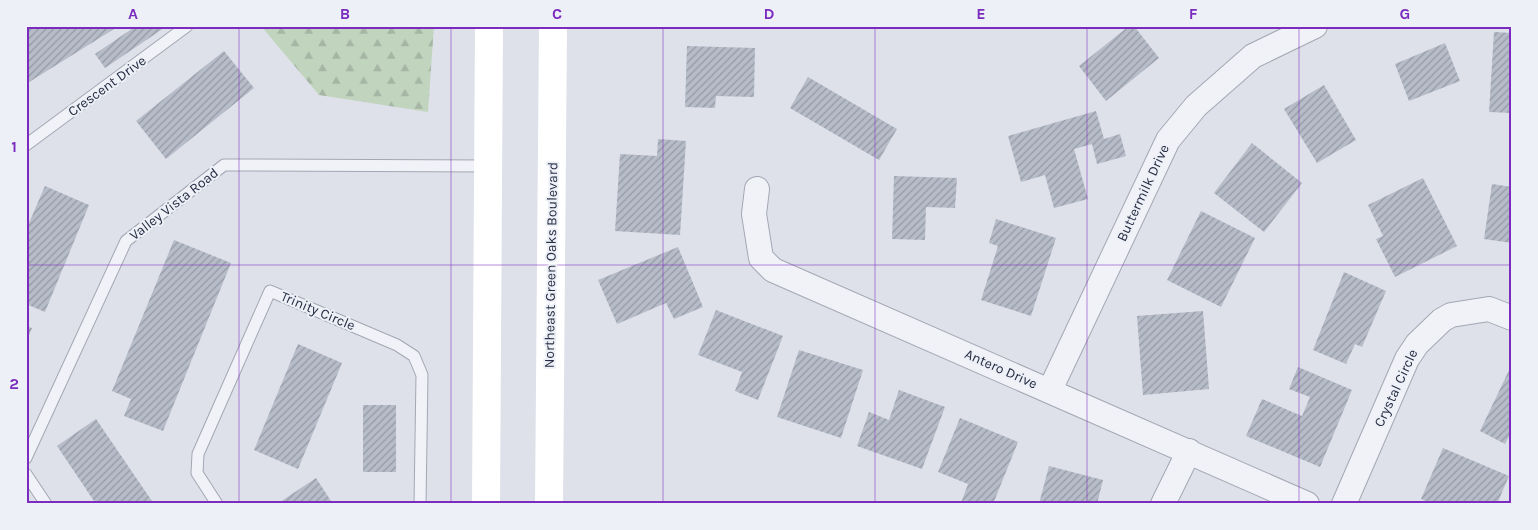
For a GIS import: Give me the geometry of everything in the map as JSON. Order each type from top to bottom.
[{"type":"main road","points":[[486,504],[489,26]]},
{"type":"main road","name":"Northeast Green Oaks Boulevard","points":[[549,504],[553,26]]},
{"type":"street","name":"Buttermilk Drive","points":[[1050,390],[1168,140],[1196,106],[1253,56],[1315,26]]},
{"type":"street","name":"Antero Drive","points":[[757,189],[754,214],[761,258],[773,270],[1307,504]]},
{"type":"street","name":"Crystal Circle","points":[[1344,504],[1407,359],[1417,344],[1442,320],[1451,315],[1489,309],[1512,318]]},
{"type":"street","points":[[1163,504],[1189,451]]},
{"type":"lane","name":"Crescent Drive","points":[[26,145],[187,26]]},
{"type":"lane","name":"Valley Vista Road","points":[[26,458],[126,241],[224,164],[488,166]]},
{"type":"lane","name":"Trinity Circle","points":[[217,504],[197,474],[198,454],[270,291],[397,345],[414,356],[422,375],[420,504]]},
{"type":"lane","points":[[26,474],[46,504]]},
{"type":"green space","points":[[261,26],[434,26],[428,112],[319,95]]},
{"type":"building","points":[[26,26],[112,26],[114,29],[26,84]]},
{"type":"building","points":[[136,26],[163,26],[164,28],[105,68],[95,54]]},
{"type":"building","points":[[1129,26],[1134,26],[1159,58],[1106,101],[1079,66]]},
{"type":"building","points":[[1494,32],[1512,33],[1512,113],[1489,112]]},
{"type":"building","points":[[1445,43],[1460,81],[1409,101],[1395,64]]},
{"type":"building","points":[[687,46],[755,48],[754,97],[716,96],[715,108],[685,107]]},
{"type":"building","points":[[224,51],[254,88],[166,159],[136,121]]},
{"type":"building","points":[[808,77],[897,129],[879,160],[790,108]]},
{"type":"building","points":[[1324,85],[1356,140],[1317,163],[1284,109]]},
{"type":"building","points":[[1096,111],[1104,139],[1120,134],[1126,156],[1097,164],[1092,144],[1074,149],[1088,199],[1054,208],[1045,175],[1021,182],[1008,136]]},
{"type":"building","points":[[658,139],[686,141],[680,235],[615,231],[620,154],[657,156]]},
{"type":"building","points":[[1252,143],[1302,183],[1264,232],[1214,193]]},
{"type":"building","points":[[894,176],[957,178],[955,208],[926,207],[925,240],[892,239]]},
{"type":"building","points":[[1423,178],[1457,246],[1395,277],[1376,239],[1383,236],[1368,205]]},
{"type":"building","points":[[1492,184],[1512,187],[1512,243],[1484,239]]},
{"type":"building","points":[[45,186],[89,205],[45,312],[26,304],[26,230]]},
{"type":"building","points":[[1201,211],[1255,238],[1221,307],[1167,280]]},
{"type":"building","points":[[996,219],[1056,238],[1031,316],[981,300],[998,246],[989,243]]},
{"type":"building","points":[[174,240],[231,263],[163,431],[124,416],[131,399],[112,391]]},
{"type":"building","points":[[678,247],[703,307],[674,319],[666,303],[617,324],[598,280]]},
{"type":"building","points":[[1344,272],[1386,291],[1362,347],[1355,344],[1346,364],[1313,350]]},
{"type":"building","points":[[716,310],[783,336],[758,400],[735,391],[742,372],[698,355]]},
{"type":"building","points":[[1203,311],[1209,389],[1143,395],[1137,316]]},
{"type":"building","points":[[26,326],[32,328],[26,343]]},
{"type":"building","points":[[298,344],[342,363],[298,469],[254,450]]},
{"type":"building","points":[[799,350],[863,370],[841,438],[777,417]]},
{"type":"building","points":[[1512,364],[1512,431],[1505,444],[1480,431]]},
{"type":"building","points":[[1298,367],[1352,390],[1320,467],[1246,436],[1262,399],[1302,416],[1310,397],[1289,389]]},
{"type":"building","points":[[899,390],[945,407],[922,469],[857,446],[869,412],[889,420]]},
{"type":"building","points":[[363,405],[396,405],[396,472],[363,472]]},
{"type":"building","points":[[960,418],[1018,442],[993,504],[961,503],[968,484],[938,472]]},
{"type":"building","points":[[96,419],[154,504],[96,504],[57,446]]},
{"type":"building","points":[[1443,448],[1509,476],[1497,504],[1432,504],[1421,499]]},
{"type":"building","points":[[1049,466],[1103,480],[1097,504],[1039,504]]},
{"type":"building","points":[[316,478],[333,504],[277,504]]}]
